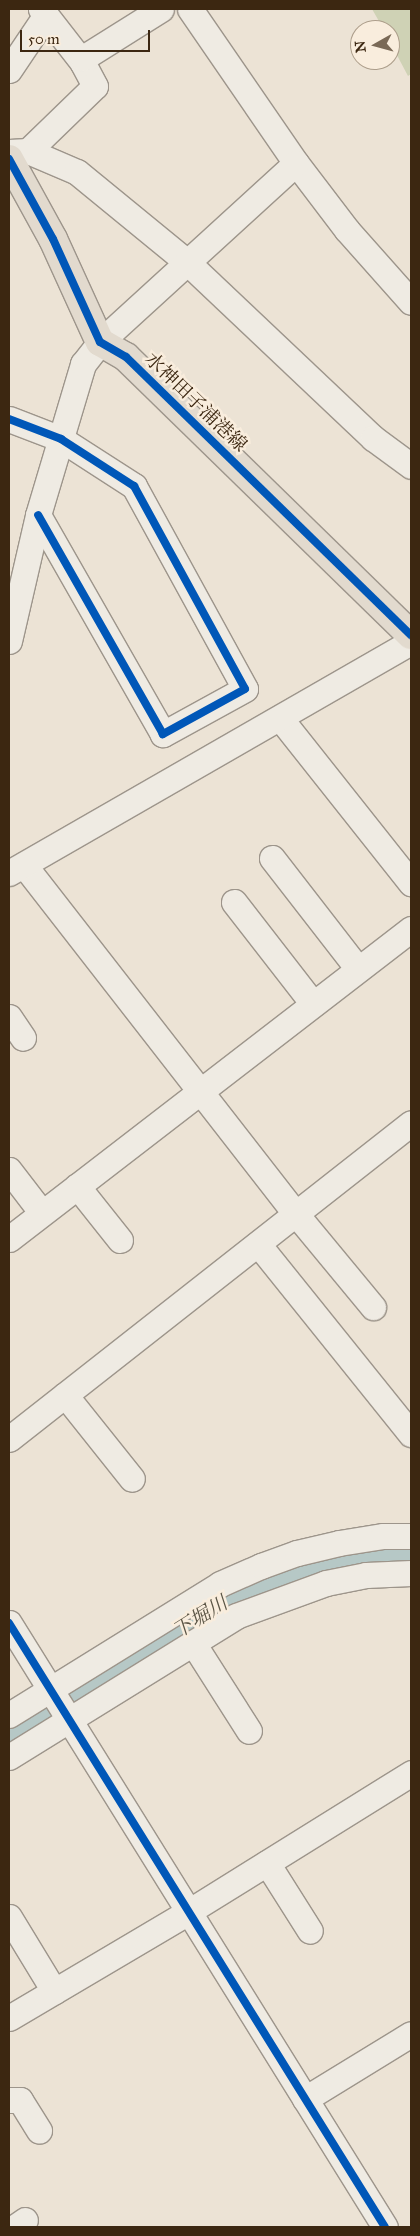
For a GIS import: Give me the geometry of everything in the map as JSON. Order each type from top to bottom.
[{"type":"main road","points":[[15,154],[100,342]]},
{"type":"main road","name":"水神田子浦港線","points":[[100,342],[126,357],[411,635]]},
{"type":"street","points":[[83,63],[83,58],[161,9]]},
{"type":"street","points":[[190,9],[296,163],[347,230],[411,302]]},
{"type":"street","points":[[9,70],[44,12],[83,63],[96,86],[15,154]]},
{"type":"street","points":[[15,154],[76,172],[188,263],[373,438],[411,466]]},
{"type":"street","points":[[9,641],[15,581],[38,515],[83,364],[100,342],[296,163]]},
{"type":"street","points":[[9,420],[61,439],[134,486],[245,689],[163,734],[38,515]]},
{"type":"street","points":[[373,1307],[296,1214],[202,1090],[17,869],[411,642]]},
{"type":"street","points":[[280,718],[411,883]]},
{"type":"street","points":[[272,858],[358,969]]},
{"type":"street","points":[[234,902],[313,1004]]},
{"type":"street","points":[[9,1239],[411,929]]},
{"type":"street","points":[[9,1016],[23,1038]]},
{"type":"street","points":[[9,1439],[411,1123]]},
{"type":"street","points":[[9,1170],[42,1213]]},
{"type":"street","points":[[77,1186],[120,1240]]},
{"type":"street","points":[[258,1244],[411,1434]]},
{"type":"street","points":[[66,1395],[132,1479]]},
{"type":"street","points":[[9,1715],[220,1584],[297,1553],[339,1543],[383,1536],[411,1536]]},
{"type":"street","points":[[9,1757],[236,1616],[326,1583],[366,1575],[411,1573]]},
{"type":"street","points":[[9,1623],[385,2227]]},
{"type":"street","points":[[193,1643],[249,1731]]},
{"type":"street","points":[[9,2018],[188,1912],[411,1773]]},
{"type":"street","points":[[267,1862],[310,1931]]},
{"type":"street","points":[[9,1917],[54,1991]]},
{"type":"street","points":[[305,2099],[411,2034]]},
{"type":"street","points":[[9,2100],[20,2100],[39,2131]]},
{"type":"green space","points":[[372,9],[411,9],[411,74],[408,76],[400,61],[400,20],[378,20]]},
{"type":"shaded area","points":[[378,1550],[411,1550],[411,1564],[378,1564]]},
{"type":"waterway","name":"下堀川","points":[[9,1735],[239,1593],[285,1572],[338,1556],[411,1553]]},
{"type":"cycle path","points":[[9,159],[53,239],[100,342],[126,357],[411,635]]},
{"type":"cycle path","points":[[9,419],[61,439],[134,486],[245,689],[163,734],[38,515]]},
{"type":"cycle path","points":[[9,1623],[385,2227]]}]
